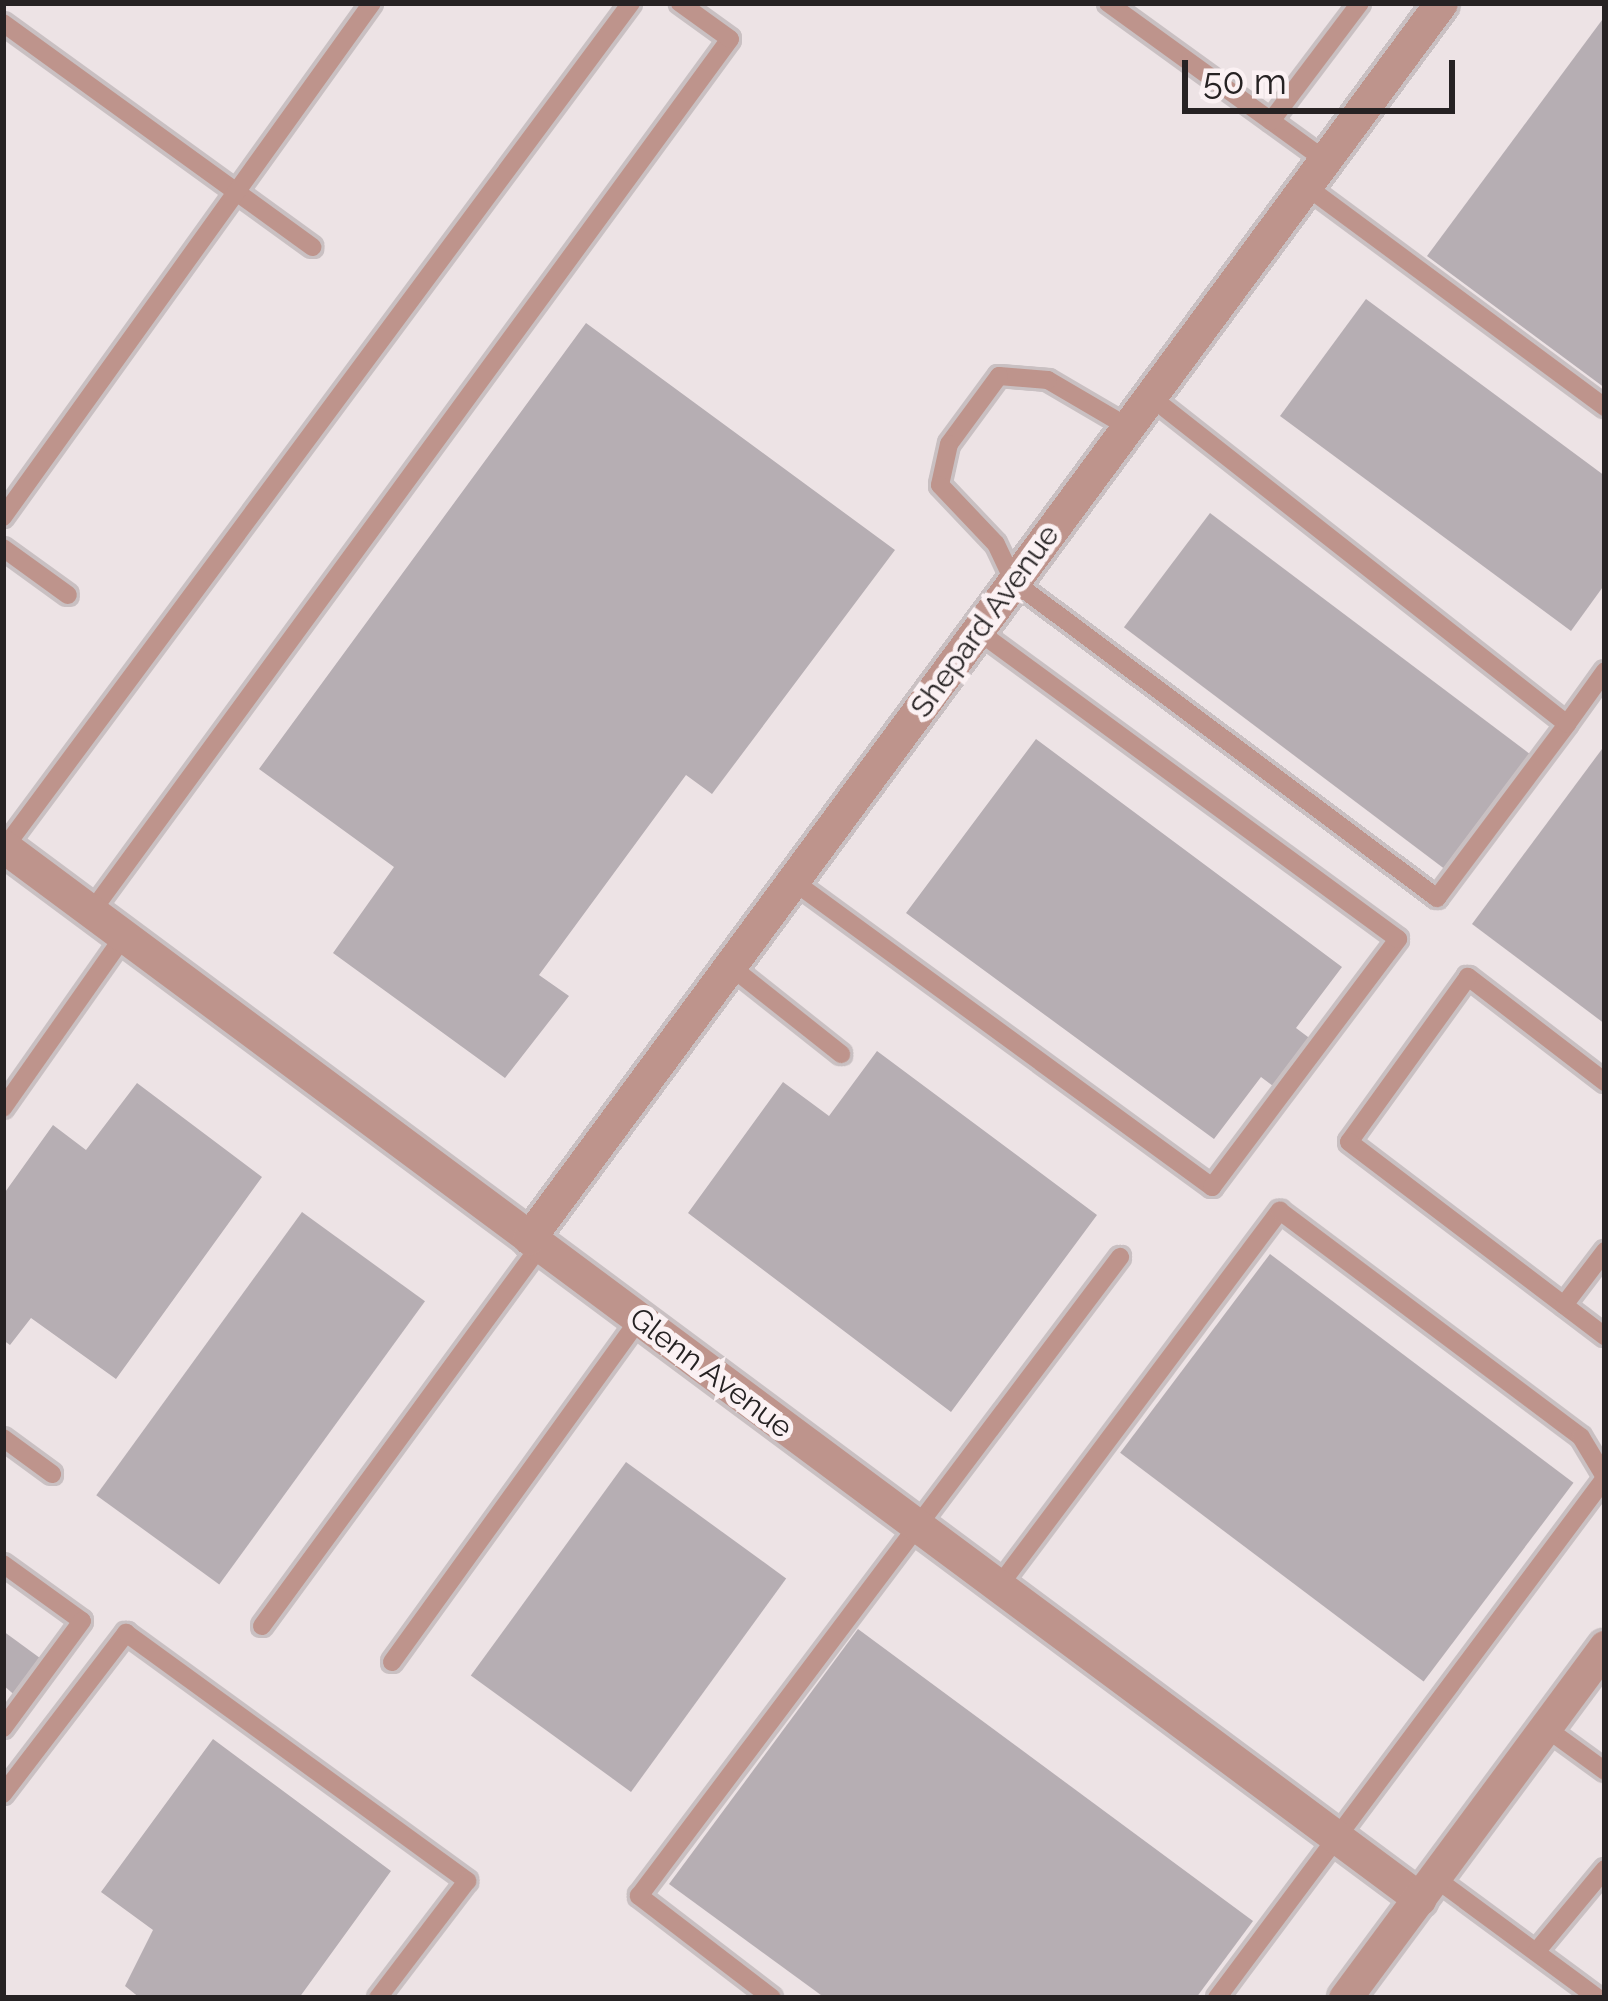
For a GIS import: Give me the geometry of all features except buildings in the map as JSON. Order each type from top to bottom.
[{"type":"street","name":"Shepard Avenue","points":[[535,1242],[730,966],[1441,3]]},
{"type":"street","name":"Glenn Avenue","points":[[4,846],[1335,1835],[1427,1888]]},
{"type":"street","points":[[1345,1998],[1605,1647]]},
{"type":"lane","points":[[3,517],[240,195],[373,3]]},
{"type":"lane","points":[[4,846],[631,3]]},
{"type":"lane","points":[[92,911],[730,39],[680,3]]},
{"type":"lane","points":[[1108,3],[1271,121],[1316,173],[1605,406]]},
{"type":"lane","points":[[1271,121],[1360,3]]},
{"type":"lane","points":[[3,23],[312,247]]},
{"type":"lane","points":[[1128,427],[1048,380],[999,376],[976,399],[940,484],[996,544],[1014,582],[1437,898],[1605,670]]},
{"type":"lane","points":[[1151,397],[1567,724]]},
{"type":"lane","points":[[3,548],[68,595]]},
{"type":"lane","points":[[793,881],[1212,1187],[1383,958],[1397,939],[978,631]]},
{"type":"lane","points":[[3,1108],[124,936]]},
{"type":"lane","points":[[730,966],[842,1054]]},
{"type":"lane","points":[[1605,1082],[1468,977],[1349,1142],[1605,1336]]},
{"type":"lane","points":[[999,1586],[1280,1211],[1581,1437],[1605,1478],[1216,1998]]},
{"type":"lane","points":[[262,1626],[535,1242]]},
{"type":"lane","points":[[1564,1305],[1605,1251]]},
{"type":"lane","points":[[772,1998],[639,1896],[914,1524],[1120,1257]]},
{"type":"lane","points":[[392,1662],[639,1320]]},
{"type":"lane","points":[[3,1438],[52,1474]]},
{"type":"lane","points":[[3,1564],[82,1621],[3,1728]]},
{"type":"lane","points":[[3,1794],[126,1634],[466,1881],[378,1998]]},
{"type":"lane","points":[[1546,1728],[1605,1771]]},
{"type":"lane","points":[[1536,1952],[1605,1869]]},
{"type":"lane","points":[[1427,1888],[1536,1952],[1598,1998]]}]
